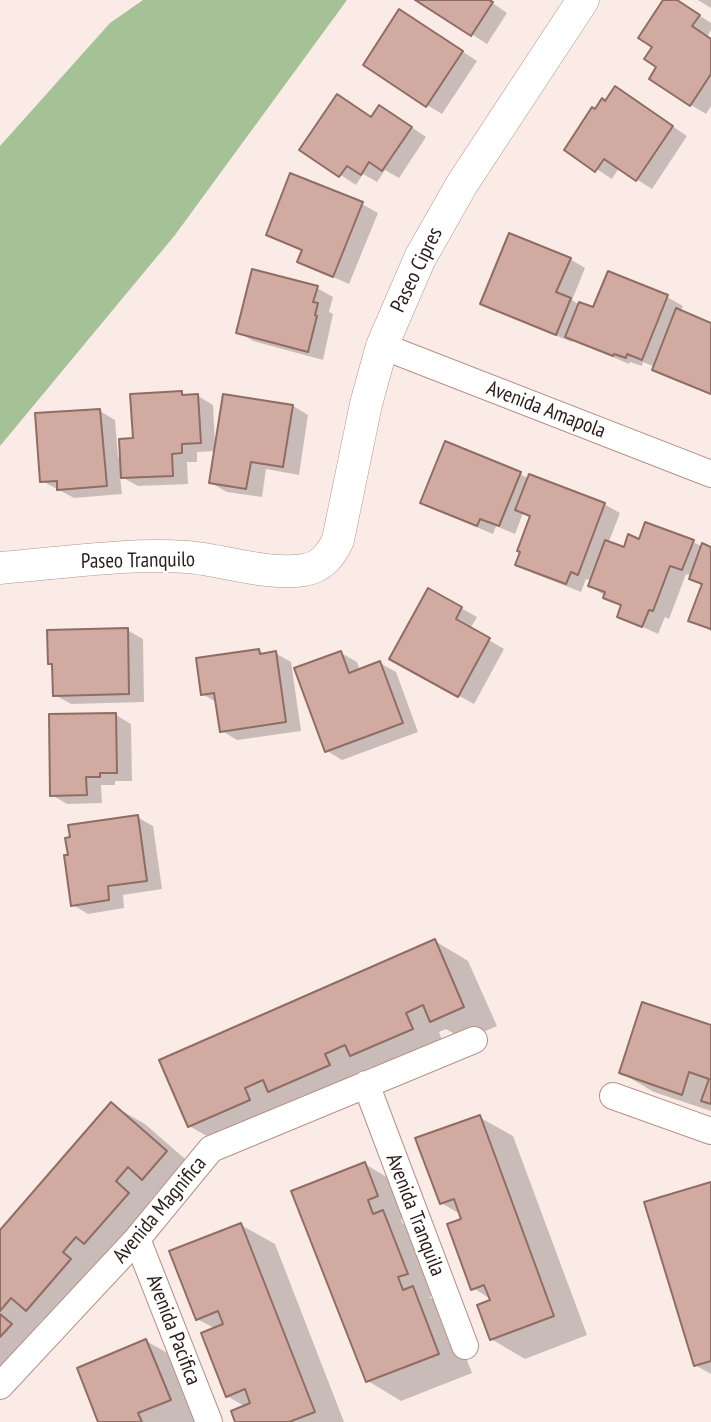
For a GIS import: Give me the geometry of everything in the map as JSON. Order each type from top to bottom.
[{"type":"street","name":"Paseo Cipres","points":[[317,566],[331,556],[338,540],[366,404],[382,345],[420,258],[462,184],[583,0]]},
{"type":"street","name":"Avenida Amapola","points":[[382,345],[711,474]]},
{"type":"street","name":"Paseo Tranquilo","points":[[0,568],[152,556],[188,557],[294,571],[317,566]]},
{"type":"street","name":"Avenida Magnifica","points":[[0,1386],[137,1239],[211,1149],[474,1040]]},
{"type":"street","name":"Avenida Tranquila","points":[[366,1084],[465,1346]]},
{"type":"street","points":[[613,1096],[711,1131]]},
{"type":"street","name":"Avenida Pacifica","points":[[137,1239],[209,1422]]},
{"type":"green space","points":[[143,0],[347,0],[175,235],[0,446],[0,146],[110,23]]},
{"type":"building","points":[[415,0],[489,0],[493,2],[471,36]]},
{"type":"building","points":[[663,0],[677,0],[700,15],[692,26],[711,39],[711,74],[690,106],[649,79],[656,67],[644,59],[652,47],[638,38]]},
{"type":"building","points":[[399,9],[463,51],[426,107],[363,65]]},
{"type":"building","points":[[615,86],[673,126],[636,181],[604,159],[595,172],[564,150],[592,107],[595,109],[602,98],[605,101]]},
{"type":"building","points":[[337,94],[371,117],[379,105],[412,127],[382,171],[369,162],[361,175],[347,166],[339,177],[299,150]]},
{"type":"building","points":[[290,173],[363,202],[333,277],[297,262],[302,250],[266,235]]},
{"type":"building","points":[[509,233],[571,258],[556,292],[571,298],[556,335],[480,304]]},
{"type":"building","points":[[252,269],[318,286],[313,302],[318,303],[317,316],[308,352],[236,333]]},
{"type":"building","points":[[608,271],[668,295],[642,360],[627,354],[626,358],[614,354],[613,356],[565,337],[579,302],[593,307]]},
{"type":"building","points":[[676,308],[711,323],[711,394],[652,370]]},
{"type":"building","points":[[182,391],[182,395],[198,394],[201,443],[182,444],[182,453],[172,454],[173,476],[121,478],[119,439],[133,438],[130,394]]},
{"type":"building","points":[[223,394],[293,405],[283,467],[251,462],[246,489],[209,483]]},
{"type":"building","points":[[100,409],[107,486],[57,490],[57,481],[40,482],[35,413]]},
{"type":"building","points":[[445,441],[521,472],[499,526],[480,519],[477,526],[420,503]]},
{"type":"building","points":[[529,474],[605,503],[578,575],[571,572],[566,584],[515,565],[520,552],[517,551],[530,516],[515,510]]},
{"type":"building","points":[[645,522],[694,540],[682,570],[670,566],[653,611],[649,610],[642,627],[617,617],[621,605],[603,598],[605,592],[588,586],[605,540],[624,547],[628,534],[639,539]]},
{"type":"building","points":[[702,543],[711,547],[711,629],[688,621],[702,584],[689,579]]},
{"type":"building","points":[[428,588],[462,607],[456,619],[490,638],[458,697],[389,659]]},
{"type":"building","points":[[128,628],[129,694],[53,696],[47,630]]},
{"type":"building","points":[[259,649],[260,654],[276,651],[286,722],[220,732],[214,693],[201,695],[196,658]]},
{"type":"building","points":[[341,651],[349,673],[380,661],[403,723],[325,752],[294,668]]},
{"type":"building","points":[[116,713],[117,773],[100,773],[100,777],[86,777],[87,795],[50,796],[49,714]]},
{"type":"building","points":[[138,815],[147,881],[108,886],[109,900],[71,906],[64,855],[68,855],[65,838],[70,837],[68,825]]},
{"type":"building","points":[[435,939],[464,1007],[430,1022],[423,1005],[406,1013],[413,1029],[350,1056],[345,1045],[325,1054],[330,1065],[268,1092],[263,1080],[245,1088],[250,1100],[188,1127],[159,1060]]},
{"type":"building","points":[[642,1002],[711,1025],[711,1104],[701,1101],[709,1079],[689,1072],[682,1095],[619,1073]]},
{"type":"building","points":[[111,1102],[167,1151],[142,1180],[128,1167],[116,1181],[129,1193],[84,1244],[76,1237],[63,1252],[71,1259],[26,1311],[11,1298],[0,1311],[0,1230]]},
{"type":"building","points":[[480,1115],[554,1316],[490,1340],[477,1305],[490,1300],[484,1285],[471,1290],[447,1224],[461,1219],[454,1199],[440,1204],[415,1138]]},
{"type":"building","points":[[365,1162],[378,1196],[368,1200],[373,1214],[383,1210],[408,1274],[398,1277],[403,1290],[413,1286],[439,1354],[366,1382],[291,1191]]},
{"type":"building","points":[[711,1182],[711,1361],[694,1366],[644,1202]]},
{"type":"building","points":[[241,1223],[315,1412],[289,1422],[235,1422],[231,1411],[250,1403],[245,1389],[226,1397],[201,1333],[223,1324],[218,1311],[196,1320],[169,1251]]},
{"type":"building","points":[[0,1314],[12,1324],[0,1337]]},
{"type":"building","points":[[146,1339],[171,1400],[138,1413],[142,1422],[98,1422],[77,1368]]}]
